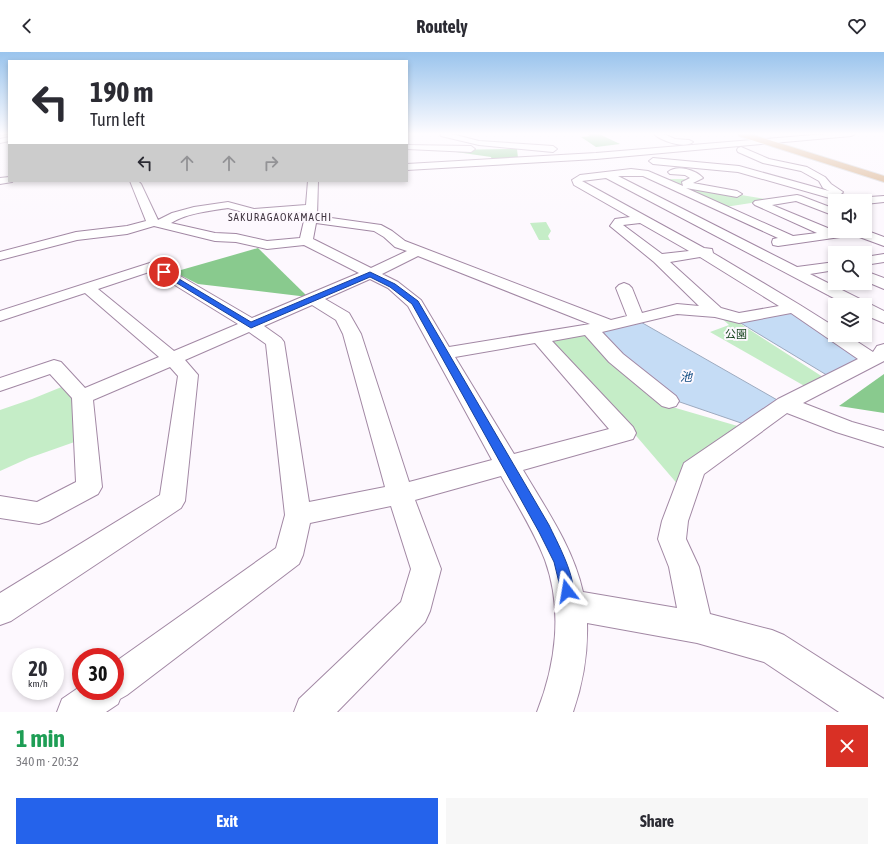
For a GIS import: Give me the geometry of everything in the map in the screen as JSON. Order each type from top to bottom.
[{"type":"main road","points":[[842,165],[884,179]]},
{"type":"main road","points":[[852,165],[884,174]]},
{"type":"street","points":[[408,167],[445,165]]},
{"type":"street","points":[[687,172],[688,168],[694,165]]},
{"type":"street","points":[[703,165],[739,169],[796,167]]},
{"type":"street","points":[[785,165],[804,169],[822,179],[827,186],[840,194]]},
{"type":"street","points":[[739,169],[828,194]]},
{"type":"street","points":[[737,194],[687,185],[687,182],[698,178],[687,172],[631,172],[580,178],[577,180],[578,183],[703,253],[794,308],[878,354]]},
{"type":"street","points":[[645,173],[792,240]]},
{"type":"street","points":[[608,175],[845,298]]},
{"type":"street","points":[[134,182],[156,223],[215,237],[236,238],[268,245],[306,241],[393,286],[415,303],[544,529],[560,562],[570,605],[572,649],[564,692],[555,712]]},
{"type":"street","points":[[306,241],[311,214],[312,182]]},
{"type":"street","points":[[828,210],[797,198],[759,203],[828,233]]},
{"type":"street","points":[[872,200],[884,199]]},
{"type":"street","points":[[0,256],[76,236],[127,230],[156,223],[176,215],[198,209],[228,205],[254,212],[311,214],[355,226],[377,228],[388,234],[400,244],[609,326]]},
{"type":"street","points":[[872,208],[878,210]]},
{"type":"street","points":[[215,237],[254,212]]},
{"type":"street","points":[[643,219],[619,222],[616,226],[659,260],[715,312]]},
{"type":"street","points":[[659,260],[828,234]]},
{"type":"street","points":[[872,237],[884,242]]},
{"type":"street","points":[[82,397],[314,299],[418,251]]},
{"type":"street","points":[[872,260],[884,258]]},
{"type":"street","points":[[0,316],[153,266],[275,342],[298,515],[288,555],[124,676]]},
{"type":"street","points":[[795,272],[828,267]]},
{"type":"street","points":[[872,279],[884,284]]},
{"type":"street","points":[[0,610],[172,501],[188,375],[173,359],[88,288]]},
{"type":"street","points":[[624,288],[636,319]]},
{"type":"street","points":[[312,712],[414,611],[426,569],[400,494],[352,334],[344,317],[314,299]]},
{"type":"street","points":[[445,354],[609,326],[677,309],[715,312],[739,318],[794,308]]},
{"type":"street","points":[[872,312],[884,318]]},
{"type":"street","points":[[589,329],[616,358],[668,401]]},
{"type":"street","points":[[298,515],[400,494],[508,466],[625,433],[540,338]]},
{"type":"street","points":[[697,627],[684,567],[672,539],[674,521],[694,469],[785,404],[878,354]]},
{"type":"street","points":[[0,385],[54,366],[82,397],[89,487],[39,513],[0,507]]},
{"type":"street","points":[[785,404],[844,427],[884,439]]},
{"type":"street","points":[[570,605],[697,627],[772,647],[872,712]]},
{"type":"street","points":[[75,712],[92,700]]},
{"type":"green space","points":[[662,179],[687,179],[684,183],[771,200],[725,207]]},
{"type":"green space","points":[[546,222],[551,231],[548,236],[550,240],[539,240],[530,223]]},
{"type":"green space","points":[[258,248],[308,297],[198,284],[174,272]]},
{"type":"green space","name":"公園","points":[[717,314],[730,317],[826,379],[808,388],[710,332],[729,325]]},
{"type":"green space","points":[[586,332],[662,404],[741,427],[680,487],[632,431],[545,339]]},
{"type":"green space","points":[[884,374],[884,413],[839,406]]},
{"type":"green space","points":[[64,386],[77,401],[83,439],[29,458],[0,471],[0,410]]},
{"type":"water","points":[[794,310],[828,333],[828,342],[840,342],[865,359],[830,377],[734,319]]},
{"type":"water","name":"池","points":[[639,321],[779,401],[747,425],[674,400],[594,330]]},
{"type":"district","name":"SAKURAGAOKAMACHI","points":[[280,217]]},
{"type":"route","points":[[164,272],[251,326],[370,274],[393,286],[415,303],[544,529],[560,562],[567,591]]}]
